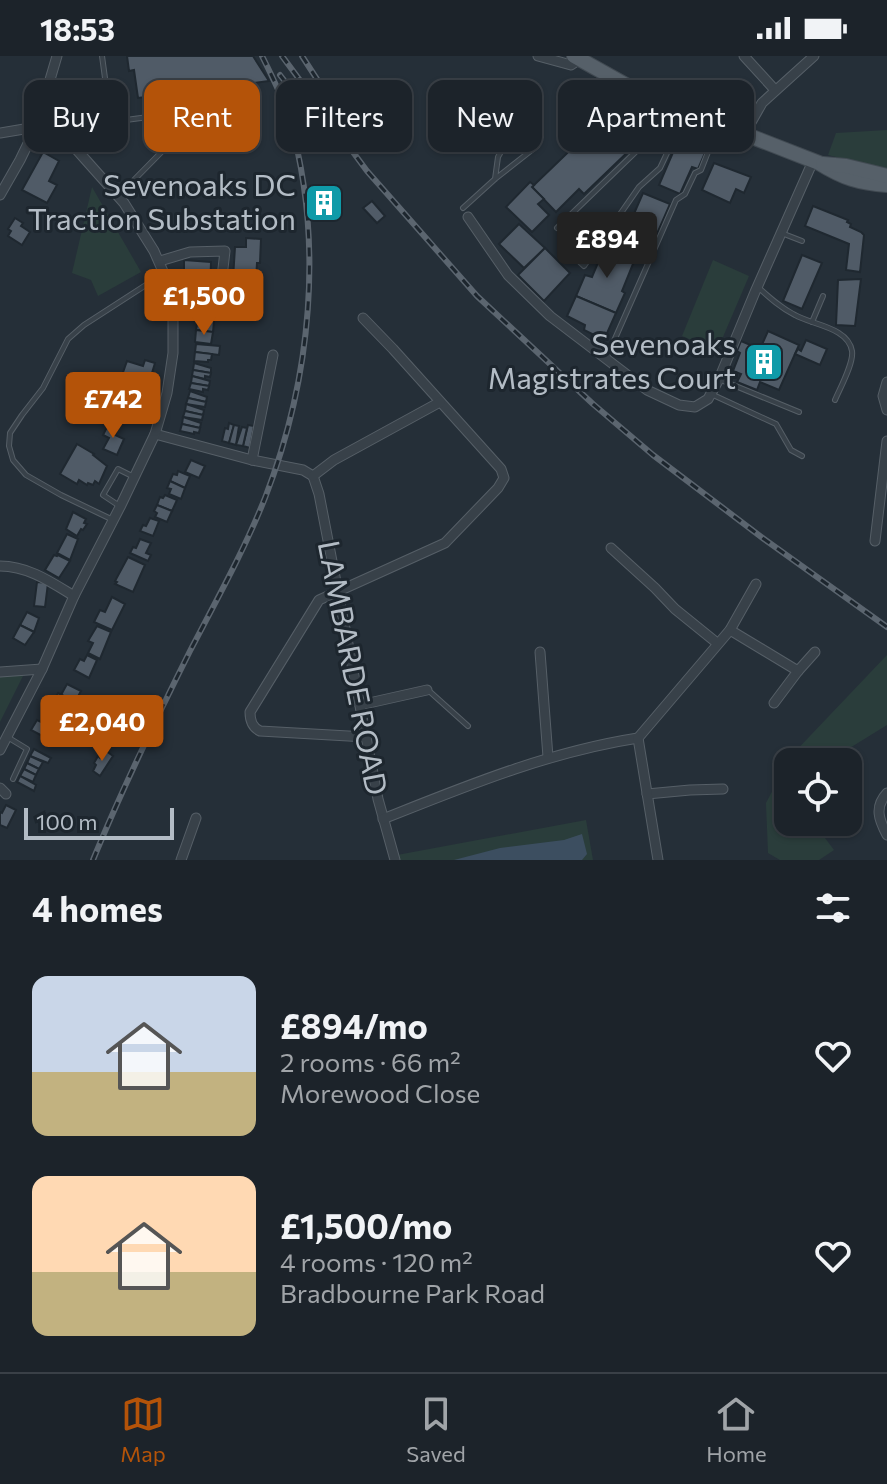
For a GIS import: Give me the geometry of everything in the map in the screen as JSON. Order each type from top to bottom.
[{"type":"main road","points":[[577,57],[617,80]]},
{"type":"main road","points":[[754,137],[816,162],[842,177],[887,185]]},
{"type":"main road","points":[[816,162],[887,176]]},
{"type":"street","points":[[50,80],[57,56]]},
{"type":"street","points":[[538,56],[571,65],[577,57]]},
{"type":"street","points":[[744,56],[775,90]]},
{"type":"street","points":[[754,117],[762,103],[814,56]]},
{"type":"street","points":[[0,133],[24,126]]},
{"type":"street","points":[[0,195],[24,151]]},
{"type":"street","points":[[0,750],[155,434],[172,373],[173,312],[160,261],[124,203],[79,152]]},
{"type":"street","points":[[466,212],[508,275],[550,316],[647,390],[690,408],[700,406],[708,399],[719,379],[757,286],[816,162]]},
{"type":"street","points":[[160,261],[190,252],[225,251],[221,286]]},
{"type":"street","points":[[363,318],[501,469],[504,478],[445,543],[319,600],[250,712],[255,728],[266,732],[366,737]]},
{"type":"street","points":[[252,460],[273,355]]},
{"type":"street","points":[[887,382],[883,396],[887,410]]},
{"type":"street","points":[[155,434],[303,470],[313,476],[334,460],[440,402]]},
{"type":"street","points":[[875,541],[887,441]]},
{"type":"street","name":"LAMBARDE ROAD","points":[[313,476],[383,819],[395,860]]},
{"type":"street","points":[[611,548],[675,609],[717,643]]},
{"type":"street","points":[[0,566],[12,566],[38,574],[74,596]]},
{"type":"street","points":[[383,819],[548,757],[638,738],[730,630],[756,584]]},
{"type":"street","points":[[730,630],[798,671]]},
{"type":"street","points":[[540,652],[548,757]]},
{"type":"street","points":[[774,703],[815,652]]},
{"type":"street","points":[[0,672],[42,669]]},
{"type":"street","points":[[360,705],[427,690]]},
{"type":"street","points":[[638,738],[658,860]]},
{"type":"street","points":[[647,794],[723,789]]},
{"type":"street","points":[[887,793],[878,812],[887,835]]},
{"type":"street","points":[[181,860],[196,818]]},
{"type":"lane","points":[[102,56],[111,122],[144,118]]},
{"type":"lane","points":[[466,212],[495,179],[537,146],[540,132],[523,123],[517,124],[498,157],[495,179]]},
{"type":"lane","points":[[569,252],[584,266],[639,187],[660,168],[677,132],[710,147],[701,170],[695,173],[685,194],[676,200],[606,359]]},
{"type":"lane","points":[[115,195],[161,152]]},
{"type":"lane","points":[[557,228],[635,152]]},
{"type":"lane","points":[[781,233],[802,241]]},
{"type":"lane","points":[[606,235],[651,255]]},
{"type":"lane","points":[[113,520],[26,475],[13,460],[9,446],[10,433],[43,388],[68,339],[84,325],[165,276]]},
{"type":"lane","points":[[757,286],[797,317],[834,330],[848,341],[853,354],[835,400]]},
{"type":"lane","points":[[812,322],[823,296]]},
{"type":"lane","points":[[719,379],[799,412]]},
{"type":"lane","points":[[711,394],[776,424],[791,450],[802,456]]},
{"type":"lane","points":[[120,507],[103,495],[118,469],[134,477]]},
{"type":"lane","points":[[427,690],[468,726]]},
{"type":"lane","points":[[7,737],[27,749],[13,779]]},
{"type":"green space","points":[[887,130],[887,170],[828,155],[836,133]]},
{"type":"green space","points":[[92,187],[141,272],[98,296],[91,280],[72,273]]},
{"type":"green space","points":[[713,260],[749,276],[717,351],[682,336]]},
{"type":"green space","points":[[887,655],[887,725],[850,748],[799,748]]},
{"type":"green space","points":[[24,674],[0,722],[0,677]]},
{"type":"green space","points":[[774,788],[774,836],[824,836],[834,850],[819,860],[780,860],[768,853],[766,803]]},
{"type":"green space","points":[[586,820],[593,860],[398,860],[397,855]]},
{"type":"water","points":[[582,834],[587,854],[582,860],[454,860],[500,848],[564,840]]},
{"type":"building","points":[[127,56],[253,56],[269,81],[144,80],[144,97],[138,98],[134,70],[129,71]]},
{"type":"building","points":[[43,152],[59,161],[49,181],[57,185],[47,203],[22,190]]},
{"type":"building","points":[[568,152],[628,152],[584,194],[579,189],[556,212],[532,187]]},
{"type":"building","points":[[673,152],[705,153],[698,169],[692,167],[680,194],[659,185]]},
{"type":"building","points":[[714,163],[751,177],[744,193],[736,189],[730,203],[702,190]]},
{"type":"building","points":[[530,182],[544,199],[538,204],[549,215],[532,232],[506,207]]},
{"type":"building","name":"Sevenoaks DC Traction Substation","points":[[332,187],[332,193],[327,193],[328,213],[322,214],[320,188]]},
{"type":"building","points":[[643,193],[670,204],[653,243],[626,232]]},
{"type":"building","points":[[372,201],[385,216],[377,223],[363,208]]},
{"type":"building","points":[[813,206],[848,220],[850,227],[864,235],[860,272],[846,270],[849,244],[805,226]]},
{"type":"building","points":[[15,218],[30,232],[22,245],[8,236],[11,231],[8,229]]},
{"type":"building","points":[[519,224],[545,248],[524,268],[499,244]]},
{"type":"building","points":[[246,238],[261,239],[256,280],[233,279],[235,247],[246,247]]},
{"type":"building","points":[[605,246],[635,259],[616,313],[576,296],[585,275],[592,277]]},
{"type":"building","points":[[545,248],[570,273],[544,301],[518,275]]},
{"type":"building","points":[[802,255],[822,263],[802,309],[783,301]]},
{"type":"building","points":[[184,260],[211,262],[210,292],[184,291]]},
{"type":"building","points":[[861,279],[855,326],[836,325],[838,280]]},
{"type":"building","points":[[576,296],[616,313],[604,340],[584,330],[585,325],[567,316]]},
{"type":"building","points":[[196,297],[210,298],[209,307],[195,305]]},
{"type":"building","points":[[195,305],[209,307],[208,315],[194,314]]},
{"type":"building","points":[[198,319],[214,321],[213,332],[196,330]]},
{"type":"building","points":[[196,330],[213,332],[211,344],[195,342]]},
{"type":"building","name":"Sevenoaks Magistrates Court","points":[[768,331],[799,345],[779,390],[760,382],[757,390],[737,382],[741,374],[733,371],[741,341],[760,349]]},
{"type":"building","points":[[806,340],[827,349],[820,365],[795,354],[798,349],[801,351]]},
{"type":"building","points":[[196,344],[220,346],[219,355],[195,352]]},
{"type":"building","points":[[195,352],[212,354],[211,360],[194,361]]},
{"type":"building","points":[[145,360],[155,363],[149,383],[136,377],[134,383],[121,378],[127,361],[143,366]]},
{"type":"building","points":[[194,363],[211,368],[211,373],[193,370]]},
{"type":"building","points":[[193,370],[211,373],[210,377],[192,376]]},
{"type":"building","points":[[192,376],[210,381],[209,386],[191,383]]},
{"type":"building","points":[[191,383],[209,386],[208,390],[189,389]]},
{"type":"building","points":[[127,391],[143,398],[139,407],[132,404],[128,413],[120,409]]},
{"type":"building","points":[[190,391],[207,397],[206,402],[188,398]]},
{"type":"building","points":[[188,398],[206,402],[205,407],[186,404]]},
{"type":"building","points":[[186,404],[204,410],[203,415],[185,411]]},
{"type":"building","points":[[185,411],[203,415],[202,420],[183,417]]},
{"type":"building","points":[[183,417],[201,423],[200,428],[182,424]]},
{"type":"building","points":[[109,423],[118,427],[115,435],[124,439],[117,455],[103,449],[109,438],[103,435]]},
{"type":"building","points":[[229,423],[234,425],[229,443],[222,441]]},
{"type":"building","points":[[182,424],[200,428],[199,433],[180,431]]},
{"type":"building","points":[[234,425],[239,426],[236,445],[229,443]]},
{"type":"building","points":[[248,425],[254,426],[250,448],[243,446]]},
{"type":"building","points":[[242,427],[247,428],[243,446],[236,445]]},
{"type":"building","points":[[77,444],[107,466],[99,484],[95,481],[93,485],[87,485],[79,480],[77,484],[60,474]]},
{"type":"building","points":[[191,460],[205,466],[199,478],[185,472]]},
{"type":"building","points":[[178,471],[190,476],[185,488],[170,481]]},
{"type":"building","points":[[170,481],[185,488],[181,499],[169,494],[171,489],[167,488]]},
{"type":"building","points":[[165,495],[177,500],[172,511],[157,505],[160,497]]},
{"type":"building","points":[[157,505],[172,511],[167,522],[155,517]]},
{"type":"building","points":[[73,512],[86,519],[84,523],[87,524],[77,536],[66,529]]},
{"type":"building","points":[[150,518],[159,521],[153,536],[140,531]]},
{"type":"building","points":[[67,534],[78,539],[70,560],[57,553]]},
{"type":"building","points":[[140,539],[151,543],[146,553],[151,555],[148,561],[130,553]]},
{"type":"building","points":[[54,555],[70,561],[59,578],[45,570]]},
{"type":"building","points":[[128,557],[145,565],[133,592],[115,584]]},
{"type":"building","points":[[37,582],[48,583],[45,607],[34,606]]},
{"type":"building","points":[[112,597],[125,604],[112,630],[94,622],[100,610],[105,612]]},
{"type":"building","points":[[27,612],[39,618],[34,632],[20,625]]},
{"type":"building","points":[[20,625],[34,632],[25,645],[13,638]]},
{"type":"building","points":[[97,626],[111,632],[100,659],[88,653],[93,643],[88,641]]},
{"type":"building","points":[[87,655],[97,660],[89,678],[74,670],[80,659],[84,661]]},
{"type":"building","points":[[67,684],[81,691],[75,702],[61,695]]},
{"type":"building","points":[[58,693],[73,701],[67,712],[52,704]]},
{"type":"building","points":[[45,714],[58,721],[48,739],[31,730]]},
{"type":"building","points":[[34,749],[51,758],[48,763],[30,756]]},
{"type":"building","points":[[105,750],[113,756],[100,776],[93,771],[94,763]]},
{"type":"building","points":[[30,756],[43,762],[39,769],[27,763]]},
{"type":"building","points":[[27,763],[39,769],[36,775],[24,769]]},
{"type":"building","points":[[24,769],[36,775],[33,782],[20,776]]},
{"type":"building","points":[[20,776],[36,785],[34,791],[17,782]]},
{"type":"building","points":[[6,805],[16,810],[7,828],[0,825],[0,812]]},
{"type":"railway","points":[[93,860],[152,728],[257,518],[281,453],[293,406],[308,310],[307,213],[289,117],[262,56]]},
{"type":"railway","points":[[282,56],[367,171],[477,296],[653,455],[887,627]]},
{"type":"railway","points":[[302,56],[318,80]]},
{"type":"railway","points":[[280,75],[284,80]]},
{"type":"place","name":"Sevenoaks DC Traction Substation","points":[[324,203]]},
{"type":"place","name":"Sevenoaks Magistrates Court","points":[[764,362]]}]
